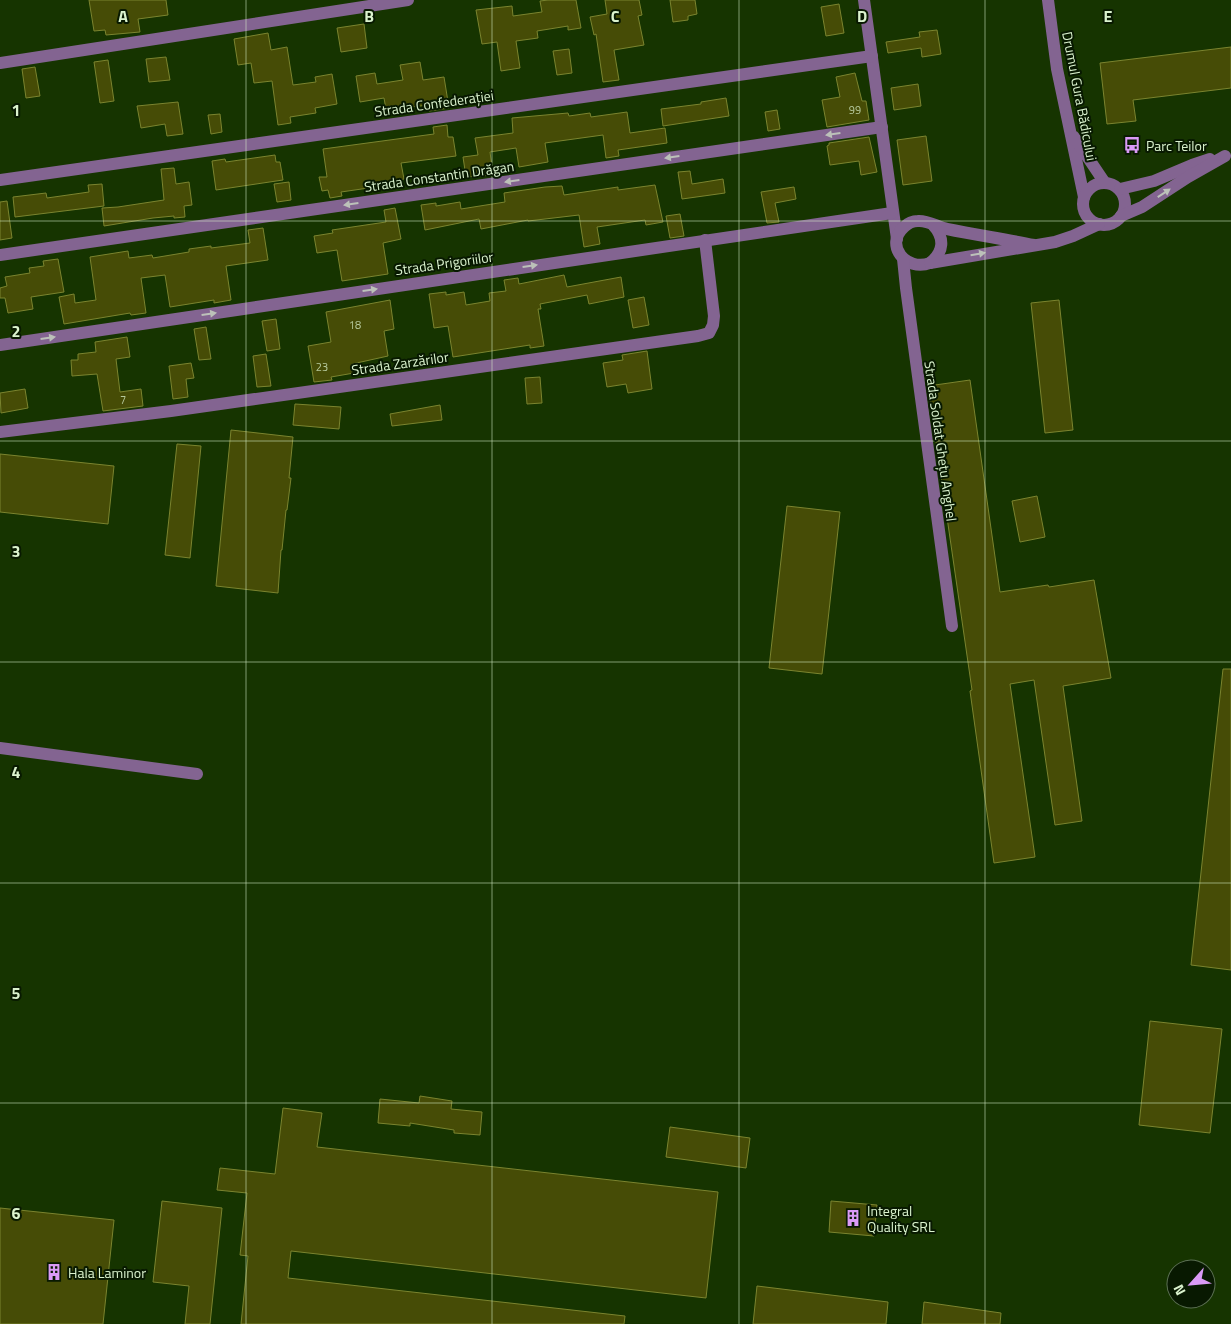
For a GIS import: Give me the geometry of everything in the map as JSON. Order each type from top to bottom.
[{"type":"street","points":[[0,63],[408,0]]},
{"type":"street","points":[[864,0],[897,246],[904,259],[916,265],[1064,240],[1098,224]]},
{"type":"street","name":"Drumul Gura Bădicului","points":[[1048,0],[1057,69],[1084,198]]},
{"type":"street","name":"Strada Confederației","points":[[0,180],[872,56]]},
{"type":"street","name":"Strada Constantin Drăgan","points":[[0,255],[882,127]]},
{"type":"street","points":[[1069,131],[1105,182]]},
{"type":"street","points":[[1120,189],[1143,184],[1192,165],[1228,155]]},
{"type":"street","points":[[1121,216],[1125,202],[1120,189],[1105,182],[1092,186],[1084,198],[1084,207],[1093,221],[1105,225],[1136,210],[1188,177],[1228,155]]},
{"type":"street","points":[[1080,233],[1086,212]]},
{"type":"street","points":[[892,213],[912,222]]},
{"type":"street","name":"Strada Prigoriilor","points":[[0,345],[892,213]]},
{"type":"street","points":[[897,239],[905,226],[919,220],[933,225],[1034,245]]},
{"type":"street","points":[[930,263],[940,252],[942,245],[938,231],[933,225]]},
{"type":"street","name":"Strada Zarzărilor","points":[[0,432],[171,411],[698,336],[709,332],[713,325],[714,316],[705,240]]},
{"type":"street","name":"Strada Soldat Ghețu Anghel","points":[[904,259],[906,288],[952,626]]},
{"type":"street","points":[[0,748],[197,774]]},
{"type":"building","points":[[89,0],[166,0],[168,15],[138,19],[140,32],[106,35],[105,30],[94,31]]},
{"type":"building","points":[[576,0],[581,28],[568,30],[568,26],[537,31],[538,38],[516,41],[520,68],[501,71],[497,42],[482,44],[476,10],[512,6],[513,16],[542,12],[540,1]]},
{"type":"building","points":[[605,0],[639,0],[642,15],[638,16],[644,45],[614,50],[619,80],[603,82],[596,34],[594,35],[590,17],[607,14]]},
{"type":"building","points":[[670,0],[695,0],[697,14],[688,16],[688,20],[673,22]]},
{"type":"building","points":[[839,4],[844,33],[826,36],[821,7]]},
{"type":"building","points":[[364,24],[367,48],[341,52],[337,28]]},
{"type":"building","points":[[937,30],[941,54],[922,57],[921,48],[888,53],[886,42],[920,37],[919,32]]},
{"type":"building","points":[[268,33],[271,50],[287,47],[293,85],[316,82],[315,77],[332,74],[337,104],[315,108],[316,113],[290,117],[291,123],[278,125],[272,81],[254,83],[251,63],[238,65],[234,39]]},
{"type":"building","points":[[1231,47],[1231,88],[1133,100],[1136,121],[1107,124],[1100,63]]},
{"type":"building","points":[[569,49],[572,73],[557,75],[553,51]]},
{"type":"building","points":[[166,57],[170,80],[149,82],[146,59]]},
{"type":"building","points":[[108,60],[114,101],[100,103],[94,62]]},
{"type":"building","points":[[420,62],[423,80],[444,77],[449,108],[429,111],[428,105],[403,108],[404,112],[387,115],[384,98],[360,102],[356,76],[375,73],[377,84],[403,80],[400,65]]},
{"type":"building","points":[[35,67],[40,96],[26,98],[22,69]]},
{"type":"building","points":[[855,73],[862,101],[866,101],[869,120],[827,127],[822,100],[840,97],[836,77]]},
{"type":"building","points":[[918,84],[921,106],[894,110],[891,88]]},
{"type":"building","points":[[726,98],[729,116],[663,126],[661,109],[701,104],[701,102]]},
{"type":"building","points":[[178,102],[183,134],[167,136],[165,124],[141,128],[137,106]]},
{"type":"building","points":[[777,110],[780,129],[768,131],[765,112]]},
{"type":"building","points":[[627,112],[630,133],[665,128],[667,143],[618,150],[619,156],[606,158],[603,135],[545,143],[548,162],[519,167],[516,148],[490,152],[493,175],[466,177],[463,157],[478,155],[475,138],[513,133],[512,118],[568,113],[569,116],[590,113],[591,117]]},
{"type":"building","points":[[220,114],[222,132],[211,134],[208,115]]},
{"type":"building","points":[[447,125],[448,137],[453,137],[456,156],[401,163],[404,179],[396,181],[396,184],[341,192],[342,196],[330,198],[328,190],[322,191],[319,177],[327,177],[323,149],[434,134],[433,127]]},
{"type":"building","points":[[926,136],[932,181],[903,185],[897,140]]},
{"type":"building","points":[[869,137],[877,172],[861,175],[859,161],[830,165],[827,146],[829,143]]},
{"type":"building","points":[[275,155],[276,162],[280,162],[283,180],[216,190],[212,161],[225,159],[226,162]]},
{"type":"building","points":[[174,168],[176,184],[189,182],[192,205],[184,206],[185,217],[153,218],[104,226],[102,208],[164,200],[161,169]]},
{"type":"building","points":[[690,171],[692,184],[723,179],[725,193],[682,199],[678,172]]},
{"type":"building","points":[[289,182],[291,200],[277,202],[274,184]]},
{"type":"building","points":[[102,184],[104,206],[15,217],[13,197],[46,193],[47,198],[89,192],[88,185]]},
{"type":"building","points":[[655,185],[663,222],[646,225],[645,220],[597,227],[600,244],[584,247],[579,215],[528,220],[481,229],[479,219],[425,230],[421,205],[436,203],[436,206],[460,202],[461,209],[505,202],[504,193],[545,187],[562,186],[564,195],[618,187],[618,190]]},
{"type":"building","points":[[794,187],[796,199],[775,203],[779,222],[767,223],[761,192]]},
{"type":"building","points":[[7,201],[12,238],[0,240],[0,202]]},
{"type":"building","points":[[395,208],[401,239],[383,243],[388,274],[342,281],[337,250],[317,253],[314,236],[333,233],[332,230],[386,222],[384,210]]},
{"type":"building","points":[[680,214],[684,236],[670,238],[666,216]]},
{"type":"building","points":[[263,228],[268,260],[226,266],[231,300],[214,303],[214,300],[170,307],[165,275],[141,278],[146,313],[131,315],[130,313],[64,324],[59,297],[74,294],[75,303],[96,300],[90,257],[128,251],[129,258],[152,255],[153,258],[189,252],[189,249],[250,243],[248,230]]},
{"type":"building","points":[[58,259],[64,292],[31,297],[33,309],[8,313],[5,298],[0,298],[0,288],[7,286],[5,277],[30,273],[29,268],[44,266],[43,261]]},
{"type":"building","points":[[564,275],[567,287],[621,277],[624,297],[589,304],[587,295],[540,304],[541,309],[538,309],[544,346],[530,348],[530,345],[453,357],[448,326],[434,328],[429,294],[446,292],[446,295],[464,292],[466,305],[490,301],[489,293],[506,291],[504,280],[518,278],[519,284]]},
{"type":"building","points":[[644,297],[649,325],[633,328],[628,300]]},
{"type":"building","points":[[390,300],[394,329],[384,331],[388,356],[352,364],[354,373],[331,377],[332,380],[314,382],[308,346],[331,342],[326,312]]},
{"type":"building","points":[[1059,300],[1073,430],[1045,433],[1031,303]]},
{"type":"building","points":[[276,319],[280,349],[267,351],[262,321]]},
{"type":"building","points":[[206,327],[211,359],[199,360],[194,329]]},
{"type":"building","points":[[127,337],[130,357],[116,359],[120,392],[141,389],[143,406],[103,411],[97,374],[72,376],[71,360],[78,360],[78,354],[96,352],[95,342]]},
{"type":"building","points":[[647,351],[652,389],[628,393],[626,384],[607,387],[603,363],[623,360],[622,355]]},
{"type":"building","points":[[266,354],[271,386],[257,387],[253,356]]},
{"type":"building","points":[[191,363],[194,378],[186,379],[188,397],[173,399],[169,366]]},
{"type":"building","points":[[540,377],[542,403],[527,404],[525,378]]},
{"type":"building","points":[[970,380],[1000,592],[1094,580],[1111,678],[1063,686],[1082,821],[1055,825],[1034,680],[1010,684],[1035,857],[994,863],[970,691],[972,690],[928,386]]},
{"type":"building","points":[[25,389],[28,408],[1,413],[0,393]]},
{"type":"building","points":[[295,404],[341,407],[339,429],[293,425]]},
{"type":"building","points":[[440,405],[442,420],[392,426],[390,414]]},
{"type":"building","points":[[231,430],[293,437],[289,478],[291,478],[281,550],[278,593],[216,586]]},
{"type":"building","points":[[177,444],[201,446],[190,558],[165,555]]},
{"type":"building","points":[[0,454],[114,466],[108,524],[0,512]]},
{"type":"building","points":[[1037,496],[1045,537],[1020,542],[1012,501]]},
{"type":"building","points":[[787,506],[840,512],[822,674],[769,668]]},
{"type":"building","points":[[1223,669],[1231,669],[1231,970],[1191,965]]},
{"type":"building","points":[[1150,1021],[1222,1029],[1210,1133],[1139,1125]]},
{"type":"building","points":[[420,1096],[452,1101],[451,1109],[482,1112],[480,1135],[454,1133],[454,1130],[410,1123],[410,1126],[378,1123],[380,1099],[419,1103]]},
{"type":"building","points":[[283,1108],[322,1113],[317,1147],[718,1192],[706,1298],[291,1251],[288,1278],[625,1316],[624,1324],[241,1324],[248,1256],[240,1255],[247,1193],[217,1190],[220,1168],[275,1174]]},
{"type":"building","points":[[670,1127],[750,1138],[746,1168],[666,1157]]},
{"type":"building","points":[[162,1201],[222,1208],[210,1324],[185,1324],[189,1286],[153,1282]]},
{"type":"building","name":"Integral Quality SRL","points":[[831,1201],[877,1205],[874,1236],[829,1232]]},
{"type":"building","name":"Hala Laminor","points":[[0,1208],[114,1220],[103,1324],[0,1324]]},
{"type":"building","points":[[757,1286],[888,1302],[886,1324],[753,1324]]},
{"type":"building","points":[[924,1302],[1001,1313],[1000,1324],[922,1324]]},
{"type":"place","name":"Parc Teilor","points":[[1132,145]]},
{"type":"place","name":"Integral Quality SRL","points":[[853,1218]]},
{"type":"place","name":"Hala Laminor","points":[[54,1272]]}]
